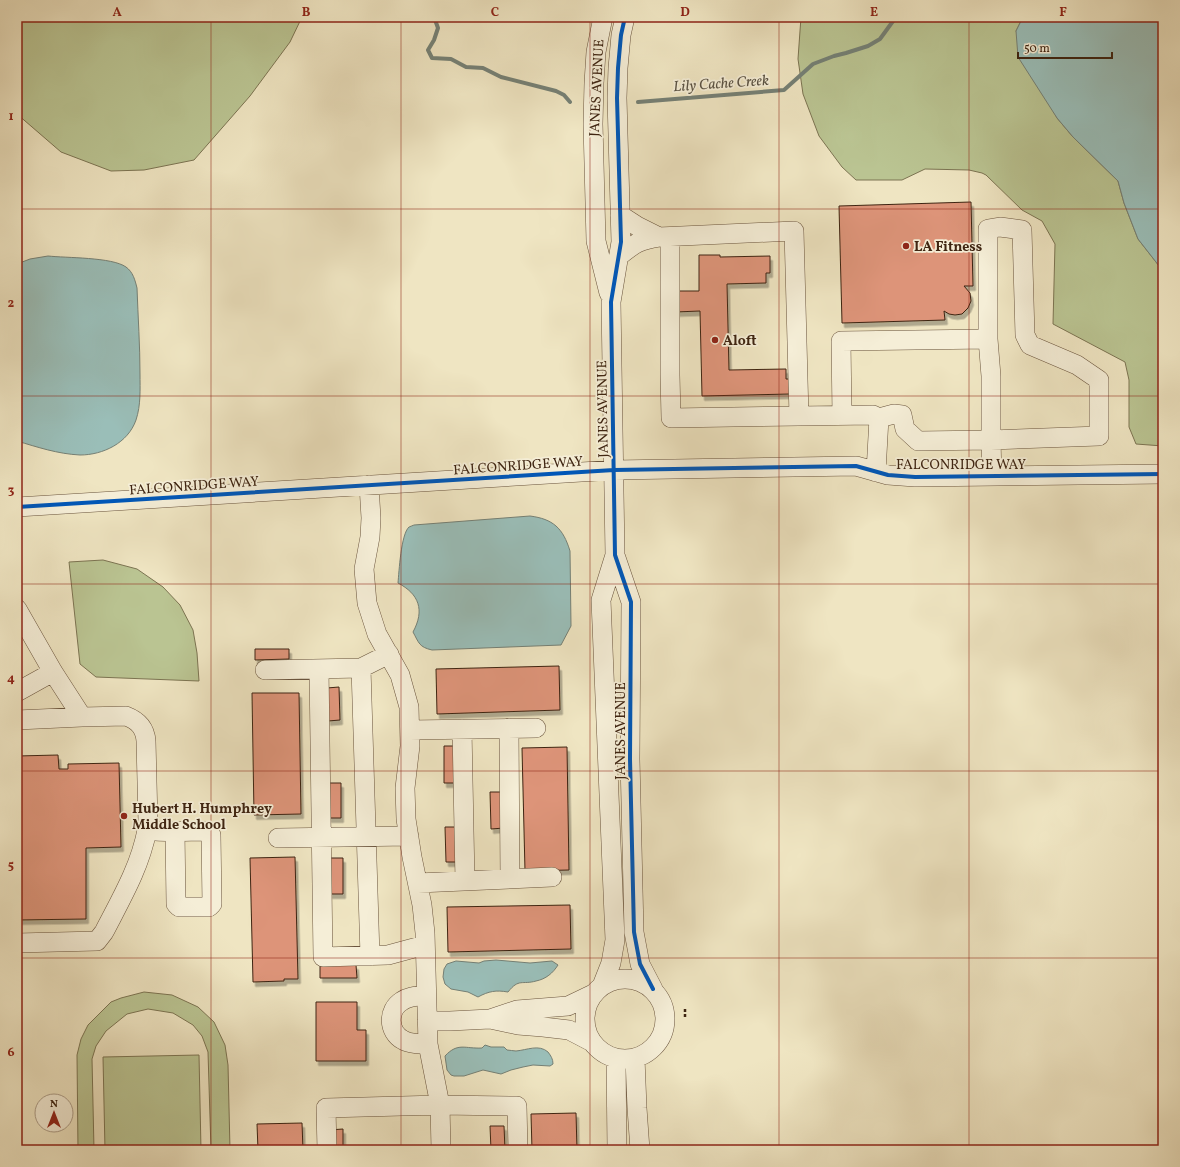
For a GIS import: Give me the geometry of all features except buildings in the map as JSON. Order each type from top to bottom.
[{"type":"street","name":"JANES AVENUE","points":[[602,17],[596,52],[594,83],[593,124],[596,241],[611,302]]},
{"type":"street","name":"JANES AVENUE","points":[[615,555],[631,602],[630,759],[634,932],[640,964],[653,989],[662,1000],[666,1014],[665,1029],[659,1042],[648,1052],[635,1058],[616,1058],[603,1052],[592,1042],[587,1031],[585,1018],[587,1006],[598,990],[611,963],[615,940],[601,600],[615,555],[611,302],[621,242],[617,98],[621,42],[625,17]]},
{"type":"street","points":[[620,215],[637,226],[664,237]]},
{"type":"street","points":[[664,237],[671,418],[873,414],[879,418],[894,414],[902,415],[905,429],[918,441],[992,440],[1099,436],[1099,380],[1076,365],[1030,345],[1025,335],[1022,230],[1000,227],[988,229],[988,339],[991,376],[992,440],[992,476]]},
{"type":"street","points":[[619,256],[634,244],[647,239],[794,231],[799,416]]},
{"type":"street","points":[[842,415],[841,341],[988,339]]},
{"type":"street","points":[[876,472],[879,418]]},
{"type":"street","name":"FALCONRIDGE WAY","points":[[17,507],[614,470],[856,466],[888,475],[915,477],[1163,474]]},
{"type":"street","points":[[369,485],[371,518],[370,537],[364,570],[367,603],[378,634],[400,675],[410,707],[410,746],[405,788],[406,819],[422,905],[425,945],[428,1044],[440,1105],[442,1150]]},
{"type":"street","points":[[17,609],[53,672],[82,718]]},
{"type":"street","points":[[264,670],[361,668],[389,654]]},
{"type":"street","points":[[361,668],[370,956]]},
{"type":"street","points":[[319,669],[323,957],[388,955],[425,945]]},
{"type":"street","points":[[18,688],[53,672]]},
{"type":"street","points":[[17,720],[126,716],[133,718],[140,723],[146,734],[148,822],[144,846],[138,865],[104,932],[97,941],[17,943]]},
{"type":"street","points":[[509,728],[510,879]]},
{"type":"street","points":[[410,730],[536,728]]},
{"type":"street","points":[[462,729],[465,881]]},
{"type":"street","points":[[147,830],[175,831]]},
{"type":"street","points":[[278,838],[409,836]]},
{"type":"street","points":[[418,883],[552,877]]},
{"type":"street","name":"JANES AVENUE","points":[[598,990],[614,980],[628,978],[641,981],[653,989]]},
{"type":"street","points":[[427,1021],[490,1019],[517,1010],[568,1006],[598,990]]},
{"type":"street","points":[[426,995],[408,998],[401,1001],[395,1007],[391,1022],[397,1036],[411,1043],[428,1044]]},
{"type":"street","points":[[490,1019],[518,1026],[543,1026],[569,1030],[592,1042]]},
{"type":"street","points":[[616,1058],[617,1150]]},
{"type":"street","points":[[635,1058],[640,1150]]},
{"type":"street","points":[[327,1150],[326,1108],[440,1105],[517,1106],[518,1150]]},
{"type":"path","points":[[685,1009],[685,1017]]},
{"type":"green space","points":[[17,17],[302,17],[290,42],[250,96],[194,160],[144,170],[111,171],[61,152],[17,114]]},
{"type":"green space","points":[[801,17],[1023,17],[1016,31],[1057,118],[1073,137],[1118,181],[1124,203],[1138,239],[1163,271],[1163,446],[1136,444],[1129,427],[1129,380],[1125,362],[1053,324],[1055,244],[1042,221],[1022,210],[986,175],[982,173],[969,170],[925,169],[902,180],[856,180],[842,167],[819,136],[803,94],[798,59]]},
{"type":"green space","points":[[103,560],[137,569],[163,587],[180,605],[193,630],[197,653],[199,681],[96,677],[80,664],[69,562]]},
{"type":"green space","points":[[144,992],[172,995],[198,1007],[214,1022],[225,1045],[228,1065],[230,1150],[211,1150],[208,1052],[202,1036],[193,1025],[173,1013],[148,1009],[127,1014],[106,1031],[96,1046],[92,1059],[94,1150],[78,1150],[77,1055],[81,1039],[88,1025],[111,1002]]},
{"type":"green space","points":[[199,1055],[201,1150],[105,1150],[103,1057]]},
{"type":"water","points":[[1023,17],[1163,17],[1163,271],[1138,239],[1124,203],[1118,181],[1073,137],[1057,118],[1018,57],[1016,31]]},
{"type":"water","points":[[48,256],[88,258],[110,261],[119,264],[126,267],[130,271],[137,288],[140,353],[138,414],[132,428],[121,441],[106,450],[97,453],[80,455],[64,453],[17,441],[17,264],[30,259]]},
{"type":"water","points":[[530,516],[538,517],[551,522],[556,526],[564,536],[570,551],[571,626],[561,645],[432,650],[422,646],[418,642],[413,632],[419,617],[418,603],[411,592],[398,583],[402,545],[406,531],[409,527],[414,525]]},
{"type":"water","points":[[496,960],[530,963],[552,961],[558,965],[554,971],[546,977],[536,981],[518,983],[508,992],[500,991],[486,993],[478,997],[468,992],[451,989],[445,984],[443,977],[444,969],[447,964],[456,961],[479,963]]},
{"type":"water","points":[[485,1045],[491,1047],[504,1047],[507,1050],[515,1051],[541,1048],[548,1052],[552,1058],[553,1064],[550,1066],[533,1065],[501,1074],[483,1070],[464,1076],[454,1076],[447,1070],[445,1056],[454,1049],[462,1047],[482,1048]]},
{"type":"waterway","points":[[434,17],[438,28],[434,40],[428,50],[432,58],[451,59],[466,67],[483,68],[501,77],[556,91],[564,95],[570,102]]},
{"type":"waterway","name":"Lily Cache Creek","points":[[638,102],[784,90],[813,64],[868,46],[880,39],[896,17]]},
{"type":"cycle path","points":[[625,17],[621,35],[617,98],[621,242],[611,302],[615,555],[631,602],[630,759],[634,932],[640,964],[653,989]]},
{"type":"cycle path","points":[[17,507],[614,470],[856,466],[888,475],[915,477],[1163,474]]},
{"type":"place","name":"LA Fitness","points":[[906,246]]},
{"type":"place","name":"Aloft","points":[[715,340]]},
{"type":"place","name":"Hubert H. Humphrey Middle School","points":[[124,816]]}]
